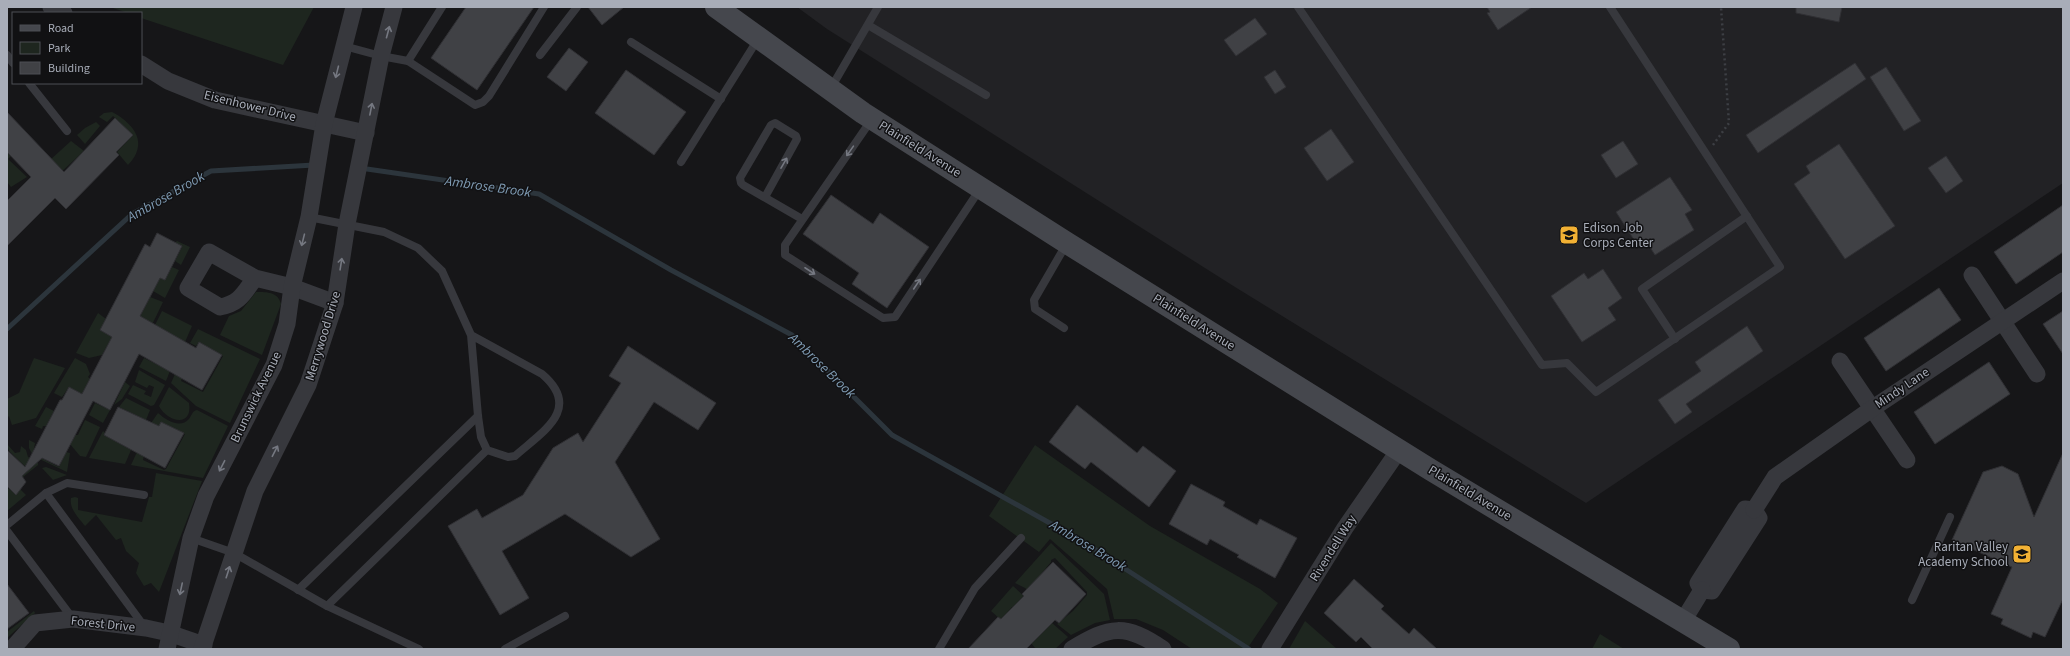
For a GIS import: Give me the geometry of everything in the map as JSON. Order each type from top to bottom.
[{"type":"main road","name":"Plainfield Avenue","points":[[716,7],[872,119],[1067,243],[1399,450],[1728,649]]},
{"type":"street","points":[[51,7],[62,12]]},
{"type":"street","name":"Brunswick Avenue","points":[[168,641],[191,538],[206,496],[274,365],[287,324],[292,287],[309,217],[324,124],[354,7]]},
{"type":"street","name":"Merrywood Drive","points":[[203,647],[255,491],[308,385],[335,303],[348,224],[366,133],[394,7]]},
{"type":"street","name":"Eisenhower Drive","points":[[142,65],[168,81],[215,100],[366,133]]},
{"type":"street","points":[[1972,275],[2037,374]]},
{"type":"street","points":[[255,278],[292,287],[335,303]]},
{"type":"street","name":"Mindy Lane","points":[[1683,621],[1702,590],[1712,591],[1759,518],[1754,510],[1776,477],[1873,408],[2063,281]]},
{"type":"street","points":[[1840,361],[1907,460]]},
{"type":"street","name":"Rivendell Way","points":[[1270,649],[1345,528],[1399,450]]},
{"type":"street","name":"Forest Drive","points":[[12,649],[35,623],[73,619],[146,628],[168,641],[203,647]]},
{"type":"street","points":[[1072,649],[1087,640],[1109,631],[1130,631],[1147,638],[1163,649]]},
{"type":"lane","points":[[408,61],[442,7]]},
{"type":"lane","points":[[344,46],[408,61],[475,105],[483,102],[489,96],[544,7]]},
{"type":"lane","points":[[540,55],[577,7]]},
{"type":"lane","points":[[830,90],[878,7]]},
{"type":"lane","points":[[1298,7],[1542,365],[1567,363],[1596,392],[1780,267],[1610,7]]},
{"type":"lane","points":[[868,25],[986,95]]},
{"type":"lane","points":[[681,162],[758,38]]},
{"type":"lane","points":[[631,42],[721,99]]},
{"type":"lane","points":[[30,84],[67,131]]},
{"type":"lane","points":[[872,119],[784,245],[785,255],[883,318],[895,317],[981,188]]},
{"type":"lane","points":[[765,197],[797,139],[796,136],[775,123],[771,125],[740,178],[743,185],[802,219]]},
{"type":"lane","points":[[1675,339],[1642,289],[1747,216]]},
{"type":"lane","points":[[309,217],[384,232],[418,248],[442,271],[471,335],[481,438],[487,450],[508,458],[515,456],[552,423],[559,413],[560,400],[551,382],[542,374],[471,335]]},
{"type":"lane","points":[[1064,328],[1035,309],[1034,300],[1067,243]]},
{"type":"lane","points":[[298,590],[478,416]]},
{"type":"lane","points":[[327,606],[487,450]]},
{"type":"lane","points":[[7,525],[46,493],[66,483],[144,495]]},
{"type":"lane","points":[[46,493],[146,628]]},
{"type":"lane","points":[[1912,600],[1950,517]]},
{"type":"lane","points":[[7,531],[73,619]]},
{"type":"lane","points":[[191,538],[234,553],[327,606],[419,649]]},
{"type":"lane","points":[[939,649],[975,588],[1021,538]]},
{"type":"lane","points":[[506,649],[565,616]]},
{"type":"path","points":[[1706,154],[1729,123],[1721,7]]},
{"type":"shaded area","name":"Edison Job Corps Center","points":[[797,7],[2063,7],[2063,183],[1586,503],[1235,287],[827,29]]},
{"type":"green space","points":[[110,7],[314,7],[283,65],[142,18],[142,12],[125,12]]},
{"type":"green space","points":[[112,112],[127,122],[136,135],[138,150],[128,165],[117,152],[133,135],[113,116],[107,122],[99,117],[104,113]]},
{"type":"green space","points":[[96,122],[100,126],[85,144],[77,135],[85,128]]},
{"type":"green space","points":[[71,141],[84,151],[60,173],[49,161]]},
{"type":"green space","points":[[7,152],[11,156],[8,159],[27,177],[11,187],[7,182]]},
{"type":"green space","points":[[177,241],[190,247],[181,265],[175,261],[182,247],[175,243]]},
{"type":"green space","points":[[172,267],[179,270],[165,298],[153,291],[160,278],[165,280]]},
{"type":"green space","points":[[256,292],[275,295],[280,300],[281,304],[262,355],[220,335],[229,316],[241,311]]},
{"type":"green space","points":[[150,297],[163,302],[149,331],[136,324]]},
{"type":"green space","points":[[162,311],[192,326],[185,342],[153,329]]},
{"type":"green space","points":[[98,313],[106,319],[100,330],[112,337],[102,355],[89,358],[76,353]]},
{"type":"green space","points":[[198,329],[260,359],[230,423],[196,406],[171,383],[175,374],[182,378],[181,381],[203,392],[223,356],[199,342],[196,346],[190,343]]},
{"type":"green space","points":[[34,358],[65,368],[36,418],[12,425],[9,416],[7,418],[7,399],[19,393]]},
{"type":"green space","points":[[75,358],[86,364],[90,374],[88,377],[90,379],[82,394],[69,387],[62,397],[54,393]]},
{"type":"green space","points":[[144,358],[170,371],[166,381],[139,367]]},
{"type":"green space","points":[[139,370],[165,385],[154,405],[151,406],[128,394],[133,385],[146,391],[144,394],[151,397],[154,387],[149,385],[147,388],[135,382]]},
{"type":"green space","points":[[125,382],[130,386],[122,399],[114,405]]},
{"type":"green space","points":[[169,387],[189,403],[189,411],[187,416],[183,419],[173,419],[168,416],[159,406]]},
{"type":"green space","points":[[126,398],[150,410],[146,420],[119,407]]},
{"type":"green space","points":[[95,403],[110,410],[103,423],[89,415]]},
{"type":"green space","points":[[46,407],[54,411],[46,426],[43,426],[42,429],[35,426]]},
{"type":"green space","points":[[197,410],[228,426],[203,478],[131,465],[137,452],[144,455],[143,460],[164,470],[166,469],[185,434],[161,423],[159,427],[151,423],[158,413],[169,421],[177,423],[185,422],[189,419],[193,412]]},
{"type":"green space","points":[[85,420],[100,427],[86,457],[80,456],[70,444],[75,435],[78,435]]},
{"type":"green space","points":[[103,431],[105,433],[104,435],[131,450],[125,464],[89,458]]},
{"type":"green space","points":[[29,440],[35,443],[33,454],[59,467],[66,452],[70,453],[67,472],[33,456],[29,448]]},
{"type":"green space","points":[[7,444],[15,453],[20,452],[21,446],[26,450],[28,457],[38,463],[38,465],[21,477],[29,470],[9,451]]},
{"type":"green space","points":[[1035,445],[1150,526],[1260,589],[1278,603],[1247,649],[1192,649],[1163,630],[1136,619],[1114,619],[1107,589],[1050,539],[1039,552],[989,516]]},
{"type":"green space","points":[[46,467],[67,475],[53,480],[42,468]]},
{"type":"green space","points":[[156,473],[202,481],[159,592],[151,583],[144,586],[136,573],[139,563],[126,551],[121,538],[116,540],[96,515],[85,526],[75,513],[71,502],[71,498],[75,497],[78,498],[78,510],[142,522],[149,497],[152,497]]},
{"type":"green space","points":[[9,488],[16,494],[20,489],[26,495],[7,511],[7,490]]},
{"type":"green space","points":[[1051,543],[1104,594],[1110,620],[1095,623],[1071,635],[1057,624],[1073,611],[1087,595],[1087,592],[1055,558],[1051,560],[1037,579],[1032,594],[1025,588],[1015,583]]},
{"type":"green space","points":[[1013,586],[1026,598],[1015,610],[1012,607],[1001,620],[991,611]]},
{"type":"green space","points":[[34,611],[35,613],[7,638],[7,632]]},
{"type":"green space","points":[[1305,621],[1337,649],[1289,649]]},
{"type":"green space","points":[[1052,623],[1068,637],[1055,649],[1036,649],[1031,643],[1039,632],[1041,634]]},
{"type":"green space","points":[[1600,634],[1624,649],[1592,649]]},
{"type":"building","points":[[466,7],[534,7],[477,90],[431,58]]},
{"type":"building","points":[[588,7],[624,7],[602,25]]},
{"type":"building","points":[[1487,7],[1532,7],[1498,30],[1487,13],[1490,12]]},
{"type":"building","points":[[1796,7],[1842,7],[1839,22],[1796,13]]},
{"type":"building","points":[[1255,18],[1267,34],[1236,56],[1224,40]]},
{"type":"building","points":[[569,48],[588,62],[566,91],[547,77]]},
{"type":"building","points":[[1855,63],[1866,79],[1758,153],[1746,135]]},
{"type":"building","points":[[1886,67],[1921,121],[1904,131],[1870,77]]},
{"type":"building","points":[[626,70],[686,112],[654,155],[595,113]]},
{"type":"building","points":[[1275,70],[1286,87],[1275,94],[1264,77]]},
{"type":"building","points":[[7,112],[64,172],[115,118],[133,135],[116,152],[119,155],[66,209],[55,198],[7,246],[7,201],[31,177],[7,152]]},
{"type":"building","points":[[1331,129],[1354,162],[1327,181],[1304,148]]},
{"type":"building","points":[[1623,141],[1638,164],[1616,178],[1601,155]]},
{"type":"building","points":[[1839,144],[1895,226],[1845,259],[1794,184],[1810,173],[1806,166]]},
{"type":"building","points":[[1946,156],[1963,181],[1946,193],[1928,168]]},
{"type":"building","points":[[1670,177],[1692,210],[1685,214],[1694,230],[1655,255],[1646,241],[1638,246],[1616,212]]},
{"type":"building","points":[[831,195],[873,224],[880,213],[929,247],[887,308],[852,284],[859,273],[803,234]]},
{"type":"building","points":[[2063,205],[2063,252],[2016,284],[1994,252]]},
{"type":"building","points":[[157,233],[182,246],[165,280],[160,278],[140,316],[196,348],[199,342],[222,355],[202,390],[139,354],[110,410],[93,401],[59,466],[42,458],[22,476],[26,482],[16,495],[7,486],[7,450],[25,467],[60,400],[62,400],[69,387],[82,394],[112,337],[100,330],[145,244],[150,247]]},
{"type":"building","points":[[1603,269],[1622,298],[1608,308],[1616,320],[1582,342],[1551,296],[1584,273],[1588,279]]},
{"type":"building","points":[[1939,288],[1961,320],[1886,371],[1864,338]]},
{"type":"building","points":[[2063,311],[2063,354],[2043,324]]},
{"type":"building","points":[[1747,326],[1763,351],[1686,404],[1692,412],[1675,424],[1658,400],[1701,371],[1695,362]]},
{"type":"building","points":[[628,346],[716,403],[698,430],[654,402],[615,462],[660,539],[631,557],[565,514],[502,551],[529,598],[500,615],[448,526],[477,509],[482,518],[523,495],[553,448],[578,433],[583,442],[621,383],[609,376]]},
{"type":"building","points":[[1989,362],[2010,394],[1935,444],[1914,412]]},
{"type":"building","points":[[1077,405],[1137,453],[1143,446],[1176,471],[1149,507],[1091,462],[1085,469],[1049,442]]},
{"type":"building","points":[[118,407],[159,426],[161,422],[184,433],[165,468],[104,435]]},
{"type":"building","name":"Raritan Valley Academy School","points":[[2063,453],[2063,599],[2045,637],[2033,632],[2031,638],[2001,624],[2003,619],[1991,614],[2012,567],[1952,540],[1983,472],[2002,466],[2018,474],[2034,517]]},
{"type":"building","points":[[1191,484],[1225,502],[1223,506],[1257,525],[1260,519],[1297,538],[1275,578],[1237,557],[1239,555],[1210,539],[1207,545],[1169,524]]},
{"type":"building","points":[[1053,562],[1086,594],[1059,623],[1055,620],[1026,649],[968,649],[998,617],[1001,619],[1024,596],[1022,594]]},
{"type":"building","points":[[1354,579],[1384,606],[1381,609],[1409,634],[1414,628],[1437,649],[1373,649],[1361,637],[1356,642],[1324,613]]},
{"type":"building","points":[[7,584],[29,613],[7,629]]},
{"type":"waterway","name":"Ambrose Brook","points":[[7,329],[132,214],[211,171],[314,165]]},
{"type":"waterway","name":"Ambrose Brook","points":[[360,168],[539,194],[671,270],[792,335],[892,435],[1082,541],[1249,649]]},
{"type":"place","name":"Edison Job Corps Center","points":[[1569,235]]},
{"type":"place","name":"Raritan Valley Academy School","points":[[2022,554]]}]
